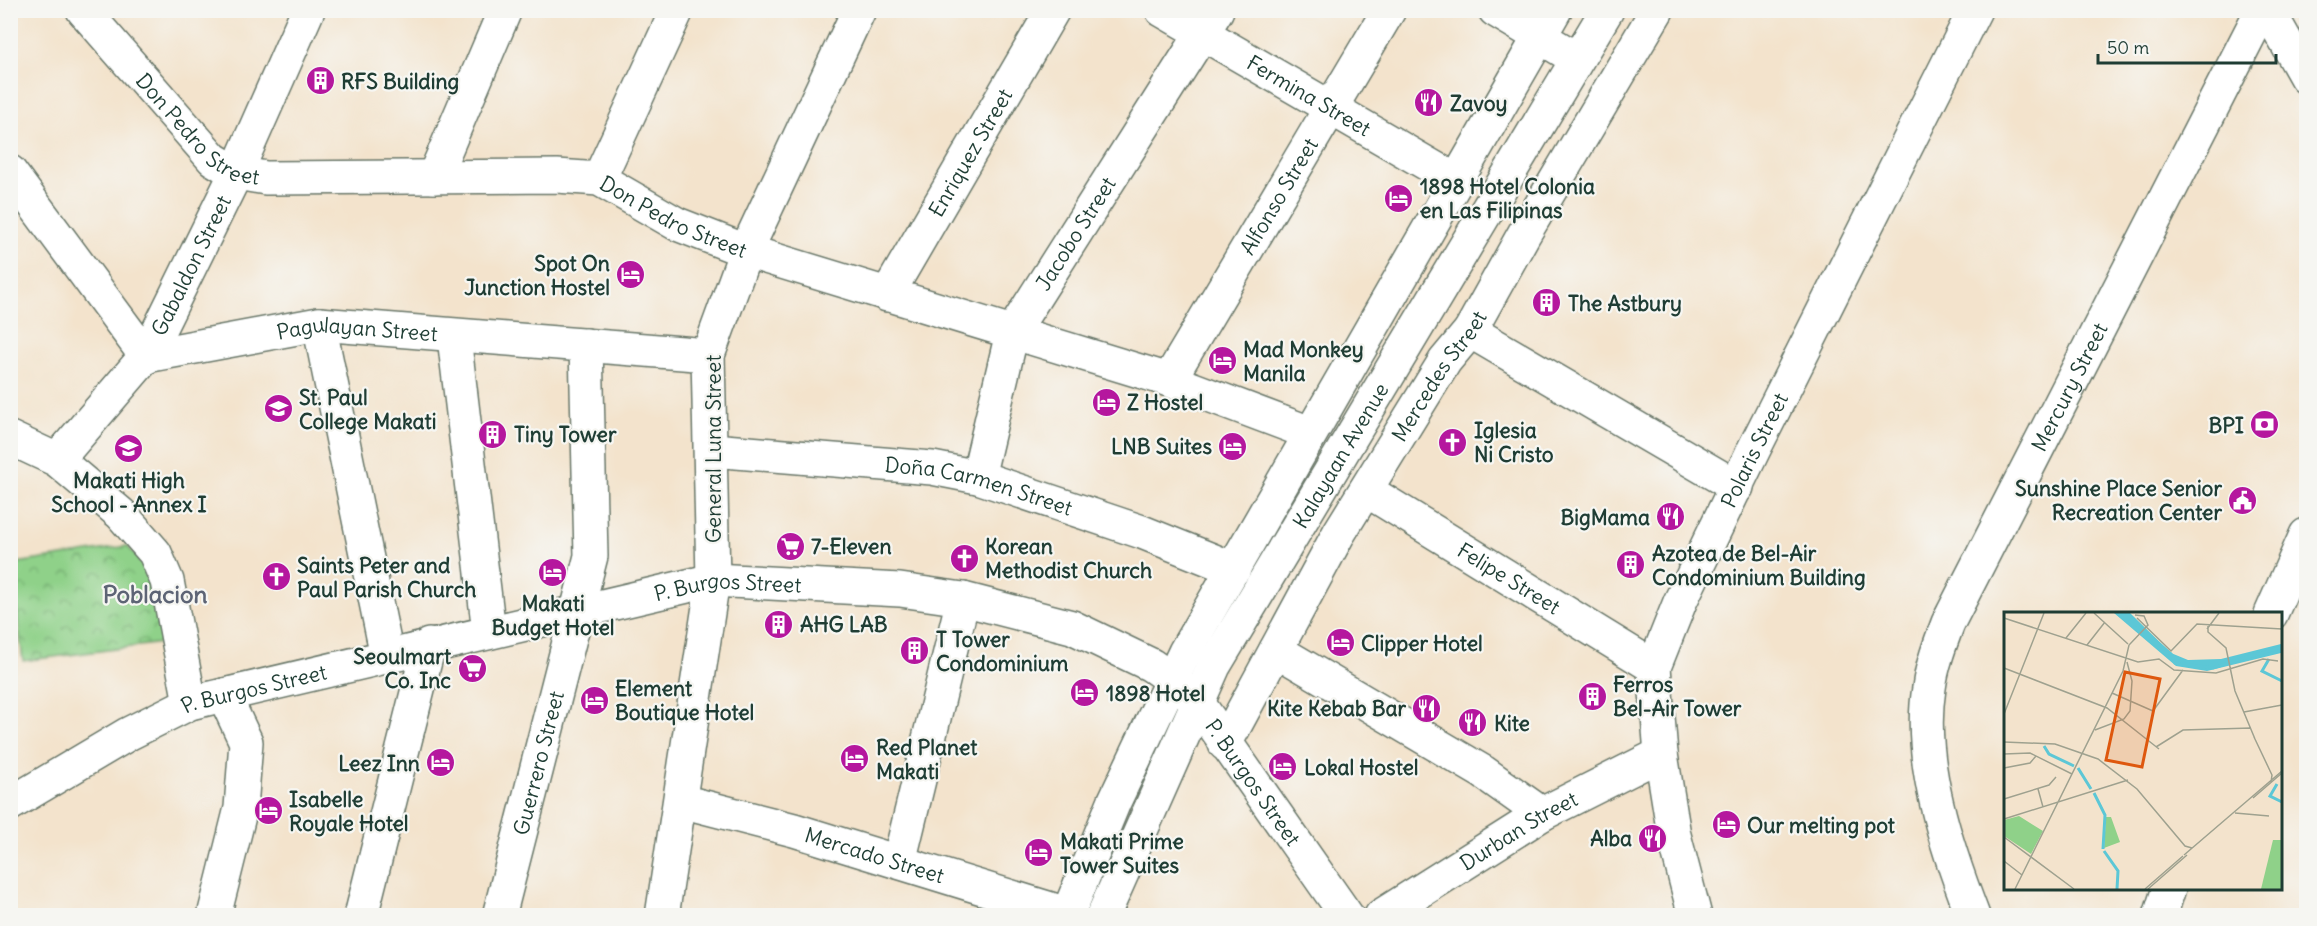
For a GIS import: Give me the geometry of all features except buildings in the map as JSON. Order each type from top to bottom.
[{"type":"street","name":"Gabaldon Street","points":[[146,356],[236,173],[308,10]]},
{"type":"street","points":[[434,177],[505,10]]},
{"type":"street","points":[[599,179],[677,10]]},
{"type":"street","name":"Enriquez Street","points":[[887,295],[1053,10]]},
{"type":"street","name":"Fermina Street","points":[[1162,10],[1209,22],[1331,109],[1455,180]]},
{"type":"street","name":"Alfonso Street","points":[[1168,380],[1389,10]]},
{"type":"street","points":[[1495,10],[1547,24],[1577,59]]},
{"type":"street","name":"Kalayaan Avenue","points":[[1103,915],[1214,666],[1607,10]]},
{"type":"street","name":"Mercedes Street","points":[[1225,744],[1339,532],[1445,361],[1470,331],[1524,234],[1657,10]]},
{"type":"street","name":"Polaris Street","points":[[1695,915],[1674,835],[1661,754],[1654,667],[1680,602],[1975,10]]},
{"type":"street","name":"Mercury Street","points":[[1972,915],[1956,872],[1940,817],[1928,748],[1928,691],[1935,658],[1948,623],[2262,10]]},
{"type":"street","points":[[2268,10],[2307,77]]},
{"type":"street","name":"General Luna Street","points":[[662,915],[713,579],[712,450],[708,355],[746,251],[851,13]]},
{"type":"street","name":"Don Pedro Street","points":[[98,18],[213,159],[236,173],[266,178],[557,176],[599,179],[677,225],[746,251],[1168,380],[1310,433]]},
{"type":"street","name":"Jacobo Street","points":[[978,477],[1012,333],[1209,22]]},
{"type":"street","name":"Kalayaan Avenue","points":[[1067,915],[1114,802],[1171,679],[1455,180],[1547,24]]},
{"type":"street","points":[[10,172],[146,356],[57,460]]},
{"type":"street","points":[[319,324],[387,656]]},
{"type":"street","name":"Pagulayan Street","points":[[146,356],[319,324],[454,337],[708,355]]},
{"type":"street","points":[[1470,331],[1737,486]]},
{"type":"street","points":[[454,337],[489,632]]},
{"type":"street","name":"Guerrero Street","points":[[499,915],[591,556],[586,345]]},
{"type":"street","points":[[10,438],[57,460],[120,514],[155,553],[166,581],[190,703]]},
{"type":"street","name":"Doña Carmen Street","points":[[712,450],[932,468],[978,477],[1142,532],[1234,569]]},
{"type":"street","name":"Felipe Street","points":[[1366,489],[1654,667]]},
{"type":"street","points":[[2272,612],[2307,535]]},
{"type":"street","name":"P. Burgos Street","points":[[10,804],[128,734],[190,703],[429,645],[713,579],[900,590],[963,599],[1072,627],[1151,664],[1198,703],[1347,915]]},
{"type":"street","points":[[899,862],[963,599]]},
{"type":"street","points":[[361,915],[429,645]]},
{"type":"street","points":[[1276,650],[1483,772],[1542,814]]},
{"type":"street","points":[[214,915],[241,808],[246,742],[224,695]]},
{"type":"street","name":"Durban Street","points":[[1381,915],[1542,814],[1661,754]]},
{"type":"street","name":"Mercado Street","points":[[681,801],[794,830],[1067,915]]},
{"type":"street","points":[[2160,915],[2168,890]]},
{"type":"green space","points":[[127,546],[149,569],[169,642],[23,661],[11,564]]},
{"type":"place","name":"RFS Building","points":[[320,81]]},
{"type":"place","name":"Zavoy","points":[[1429,103]]},
{"type":"place","name":"1898 Hotel Colonia en Las Filipinas","points":[[1399,198]]},
{"type":"place","name":"Spot On Junction Hostel","points":[[631,275]]},
{"type":"place","name":"The Astbury","points":[[1547,303]]},
{"type":"place","name":"Mad Monkey Manila","points":[[1222,361]]},
{"type":"place","name":"Z Hostel","points":[[1106,402]]},
{"type":"place","name":"St. Paul College Makati","points":[[278,409]]},
{"type":"place","name":"BPI","points":[[2265,425]]},
{"type":"place","name":"Tiny Tower","points":[[493,434]]},
{"type":"place","name":"Iglesia Ni Cristo","points":[[1453,442]]},
{"type":"place","name":"LNB Suites","points":[[1233,446]]},
{"type":"place","name":"Makati High School - Annex I","points":[[129,449]]},
{"type":"place","name":"Sunshine Place Senior Recreation Center","points":[[2243,500]]},
{"type":"place","name":"BigMama","points":[[1671,517]]},
{"type":"place","name":"7-Eleven","points":[[790,546]]},
{"type":"place","name":"Korean Methodist Church","points":[[964,558]]},
{"type":"place","name":"Azotea de Bel-Air Condominium Building","points":[[1631,565]]},
{"type":"place","name":"Makati Budget Hotel","points":[[553,572]]},
{"type":"place","name":"Saints Peter and Paul Parish Church","points":[[276,577]]},
{"type":"place","name":"AHG LAB","points":[[779,624]]},
{"type":"place","name":"Clipper Hotel","points":[[1340,643]]},
{"type":"place","name":"T Tower Condominium","points":[[915,651]]},
{"type":"place","name":"Seoulmart Co. Inc","points":[[472,668]]},
{"type":"place","name":"1898 Hotel","points":[[1085,693]]},
{"type":"place","name":"Ferros Bel-Air Tower","points":[[1592,696]]},
{"type":"place","name":"Element Boutique Hotel","points":[[594,700]]},
{"type":"place","name":"Kite Kebab Bar","points":[[1427,708]]},
{"type":"place","name":"Kite","points":[[1473,723]]},
{"type":"place","name":"Red Planet Makati","points":[[855,759]]},
{"type":"place","name":"Leez Inn","points":[[441,763]]},
{"type":"place","name":"Lokal Hostel","points":[[1283,767]]},
{"type":"place","name":"Isabelle Royale Hotel","points":[[268,811]]},
{"type":"place","name":"Our melting pot","points":[[1726,825]]},
{"type":"place","name":"Alba","points":[[1653,838]]},
{"type":"place","name":"Makati Prime Tower Suites","points":[[1039,853]]},
{"type":"district","name":"Poblacion","points":[[155,594]]}]
